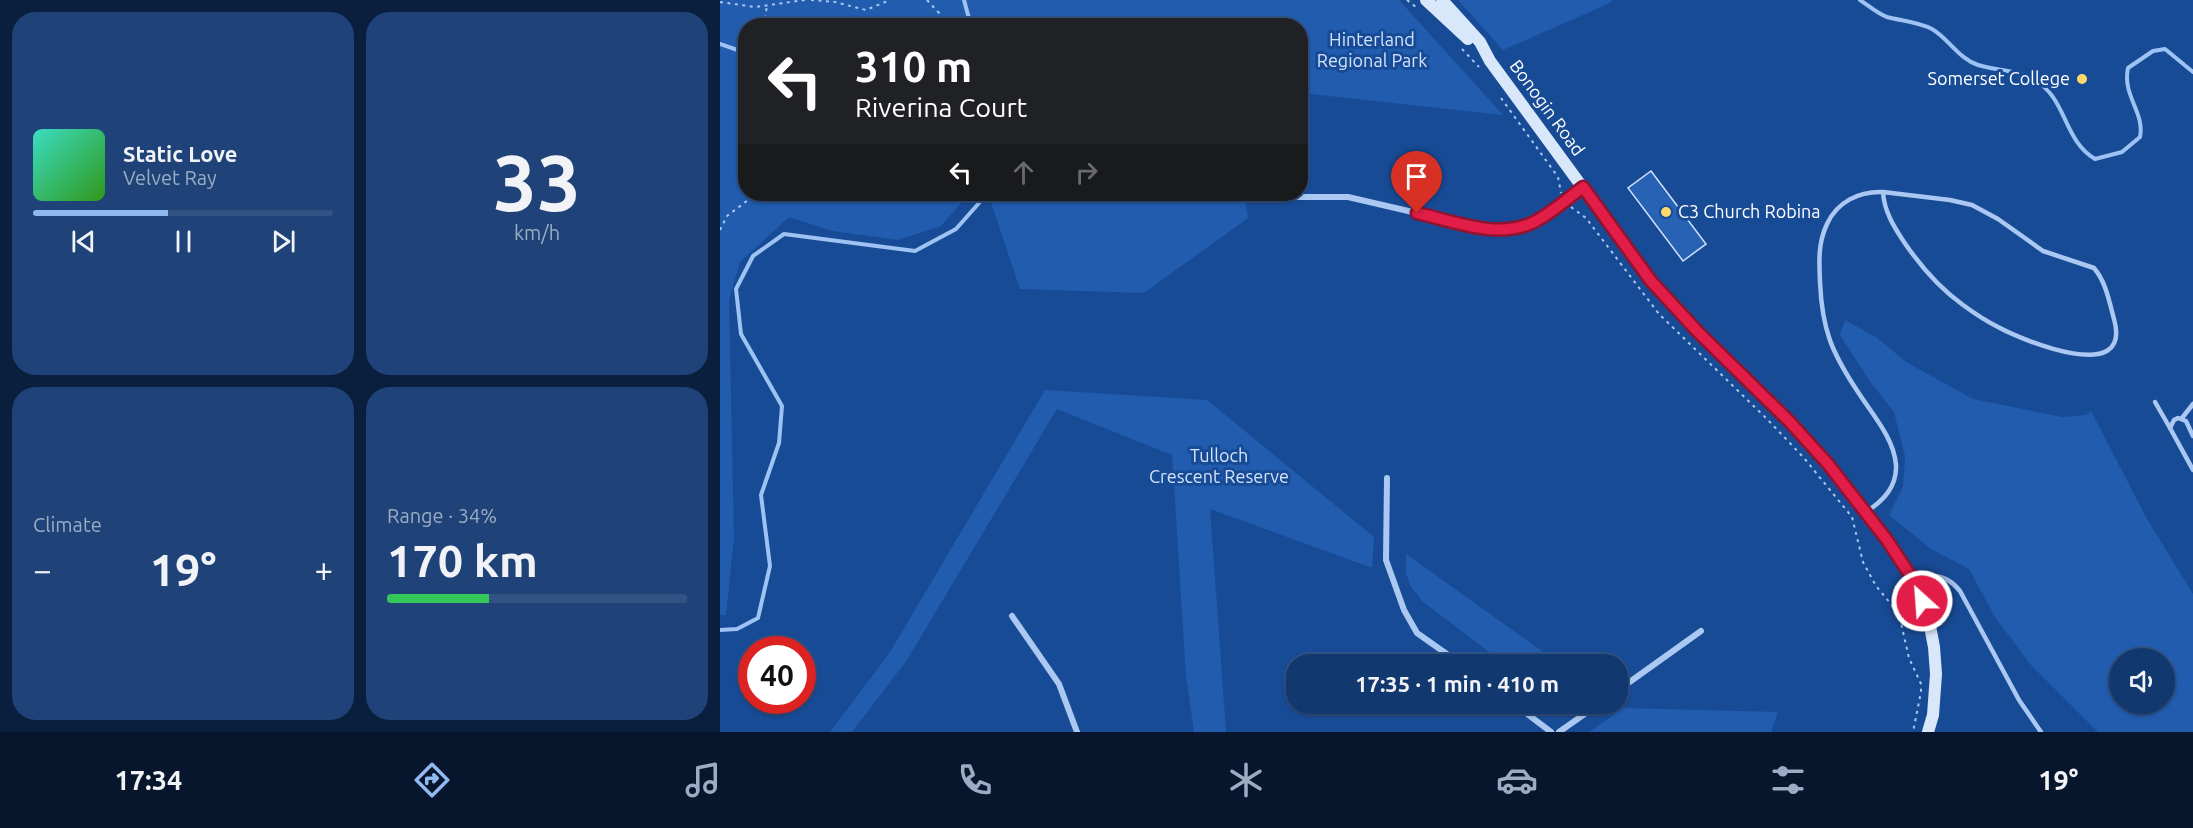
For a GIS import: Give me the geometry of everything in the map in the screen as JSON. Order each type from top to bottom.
[{"type":"street","name":"Bonogin Road","points":[[1442,0],[1480,42],[1486,66]]},
{"type":"street","name":"Bonogin Road","points":[[1422,5],[1486,66],[1583,187],[1651,281],[1698,332],[1789,421],[1828,464],[1866,512],[1914,581],[1929,621],[1934,647],[1934,694],[1933,715],[1928,732]]},
{"type":"street","points":[[1308,197],[1348,197],[1486,229],[1507,229],[1532,223],[1583,187]]},
{"type":"street","points":[[1387,478],[1386,560],[1404,610],[1418,633],[1447,654]]},
{"type":"street","points":[[1012,616],[1059,684],[1077,732]]},
{"type":"street","points":[[1628,682],[1701,631]]},
{"type":"street","points":[[1527,714],[1551,732]]},
{"type":"street","points":[[1558,732],[1584,714]]},
{"type":"lane","points":[[1866,512],[1879,504],[1889,492],[1896,464],[1883,431],[1856,390],[1827,337],[1821,308],[1819,249],[1821,236],[1837,209],[1859,195],[1883,192],[1972,205],[1998,219],[2043,251],[2094,268],[2106,290],[2118,330],[2114,344],[2109,350],[2092,355],[2055,349],[2025,339],[1977,315],[1928,275],[1889,216],[1883,192]]},
{"type":"lane","points":[[2155,402],[2193,470]]},
{"type":"lane","points":[[2170,428],[2174,420],[2182,418],[2193,404]]},
{"type":"lane","points":[[2182,418],[2186,421],[2193,436]]},
{"type":"lane","points":[[1914,581],[1934,576],[1947,578],[1954,584],[1966,601],[2019,700],[2041,732]]},
{"type":"path","points":[[720,2],[755,7],[805,0]]},
{"type":"path","points":[[811,0],[835,2],[866,10],[882,1],[890,0]]},
{"type":"path","points":[[927,0],[939,14],[938,18]]},
{"type":"path","points":[[1407,0],[1422,5]]},
{"type":"path","points":[[765,18],[766,5]]},
{"type":"path","points":[[1459,46],[1486,66]]},
{"type":"path","points":[[1499,94],[1558,177],[1561,194]]},
{"type":"path","points":[[720,230],[727,216],[747,201]]},
{"type":"path","points":[[1571,207],[1586,218],[1659,314],[1767,419],[1804,458],[1852,517],[1863,562],[1901,623],[1909,658],[1921,684],[1913,732]]},
{"type":"green space","name":"Hinterland Regional Park","points":[[720,0],[1399,0],[1503,115],[1308,94],[1308,18],[738,18],[738,201],[963,201],[941,226],[898,240],[832,231],[789,217],[740,262],[729,300],[734,538],[726,615],[720,615]]},
{"type":"green space","points":[[1458,0],[1613,0],[1503,50]]},
{"type":"green space","points":[[990,201],[1245,201],[1248,218],[1144,293],[1020,289]]},
{"type":"green space","points":[[1845,320],[1876,337],[1906,362],[1973,399],[2062,417],[2086,415],[2091,411],[2147,519],[2193,594],[2193,732],[2098,732],[2030,664],[1995,617],[1969,569],[1931,549],[1889,515],[1903,487],[1905,456],[1894,412],[1869,380],[1840,335]]},
{"type":"green space","name":"Tulloch Crescent Reserve","points":[[1045,390],[1207,400],[1374,537],[1372,568],[1210,509],[1226,732],[1194,732],[1186,675],[1172,455],[1057,409],[907,660],[852,732],[830,732],[890,652]]},
{"type":"green space","points":[[1406,554],[1546,654],[1492,654],[1422,601],[1410,585],[1406,573]]},
{"type":"green space","points":[[1628,708],[1778,712],[1771,732],[1589,732],[1614,714],[1628,714]]},
{"type":"building","points":[[1651,171],[1706,244],[1683,261],[1628,188]]},
{"type":"waterway","points":[[964,0],[969,18]]},
{"type":"waterway","points":[[1860,0],[1884,16],[1932,29],[1971,62],[2020,74],[2044,86],[2059,107],[2076,141],[2095,159],[2122,152],[2140,137],[2141,128],[2128,87],[2128,68],[2153,51],[2165,49],[2193,72]]},
{"type":"waterway","points":[[720,44],[738,50]]},
{"type":"waterway","points":[[720,630],[737,629],[758,618],[770,566],[761,495],[779,443],[782,406],[741,334],[736,289],[753,256],[784,234],[915,251],[956,229],[981,201]]},
{"type":"place","name":"Somerset College","points":[[2082,79]]},
{"type":"place","name":"C3 Church Robina","points":[[1666,212]]},
{"type":"route","points":[[1417,213],[1486,229],[1507,229],[1532,223],[1583,187],[1651,281],[1698,332],[1789,421],[1828,464],[1887,540],[1914,581],[1922,601]]}]
